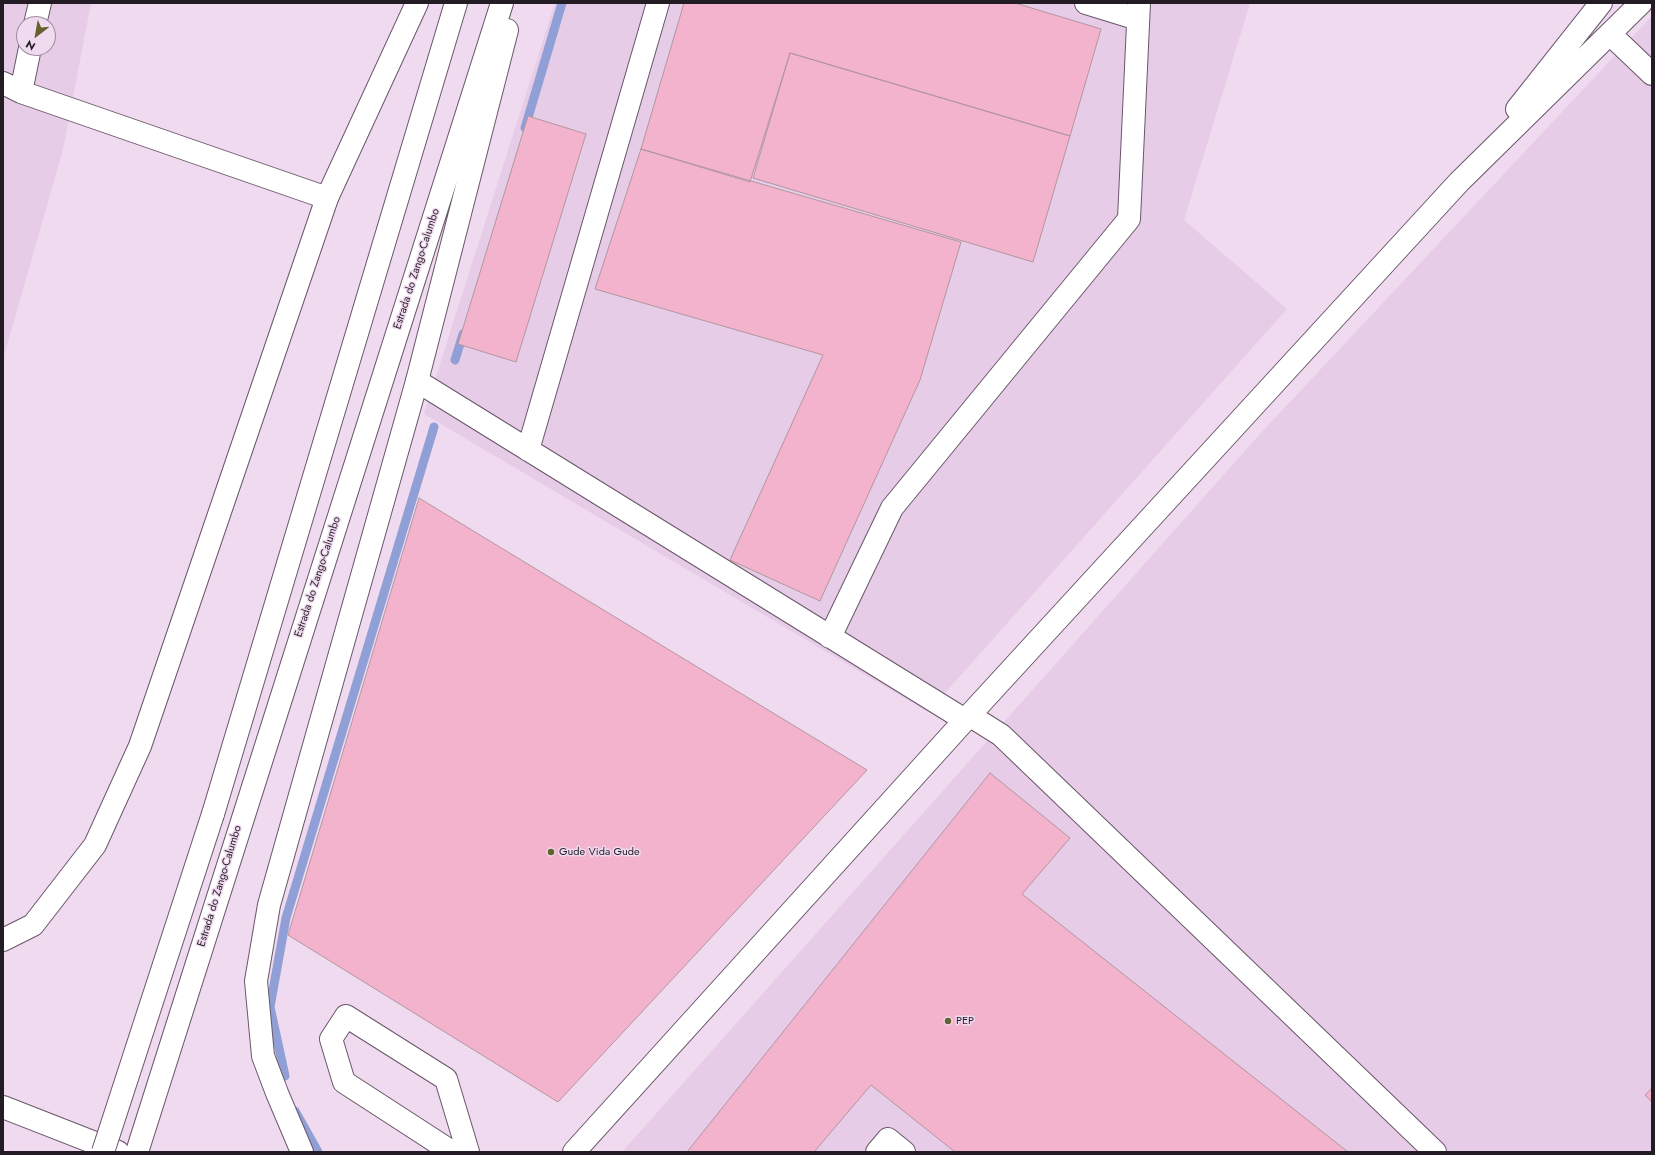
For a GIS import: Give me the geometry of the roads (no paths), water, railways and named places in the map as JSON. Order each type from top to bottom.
[{"type":"main road","points":[[37,16],[40,3]]},
{"type":"main road","points":[[103,1152],[213,814],[456,3]]},
{"type":"main road","name":"Estrada do Zango-Calumbo","points":[[136,1152],[502,3]]},
{"type":"main road","points":[[302,1152],[277,1093],[264,1056],[256,981],[268,905],[417,381],[514,3]]},
{"type":"main road","points":[[528,450],[658,3]]},
{"type":"main road","points":[[830,637],[892,508],[1129,219],[1138,11],[1086,3]]},
{"type":"main road","points":[[1459,182],[1601,3]]},
{"type":"main road","points":[[574,1152],[967,717],[1459,182],[1641,3]]},
{"type":"main road","points":[[3,940],[33,925],[95,845],[140,746],[327,198],[411,6]]},
{"type":"main road","points":[[1610,34],[1652,74]]},
{"type":"main road","points":[[26,56],[12,87],[327,198]]},
{"type":"main road","points":[[417,381],[830,637],[967,717],[1001,735],[1435,1152]]},
{"type":"main road","points":[[452,1152],[344,1082],[331,1039],[346,1016],[446,1079],[468,1152]]},
{"type":"main road","points":[[3,1107],[118,1152]]},
{"type":"main road","points":[[877,1152],[888,1139],[904,1152]]},
{"type":"waterway","points":[[525,128],[562,3]]},
{"type":"waterway","points":[[455,360],[463,334]]},
{"type":"waterway","points":[[285,1076],[270,1007],[286,918],[434,427]]},
{"type":"waterway","points":[[295,1111],[318,1152]]},
{"type":"place","name":"Gude Vida Gude","points":[[551,852]]},
{"type":"place","name":"PEP","points":[[948,1021]]}]
